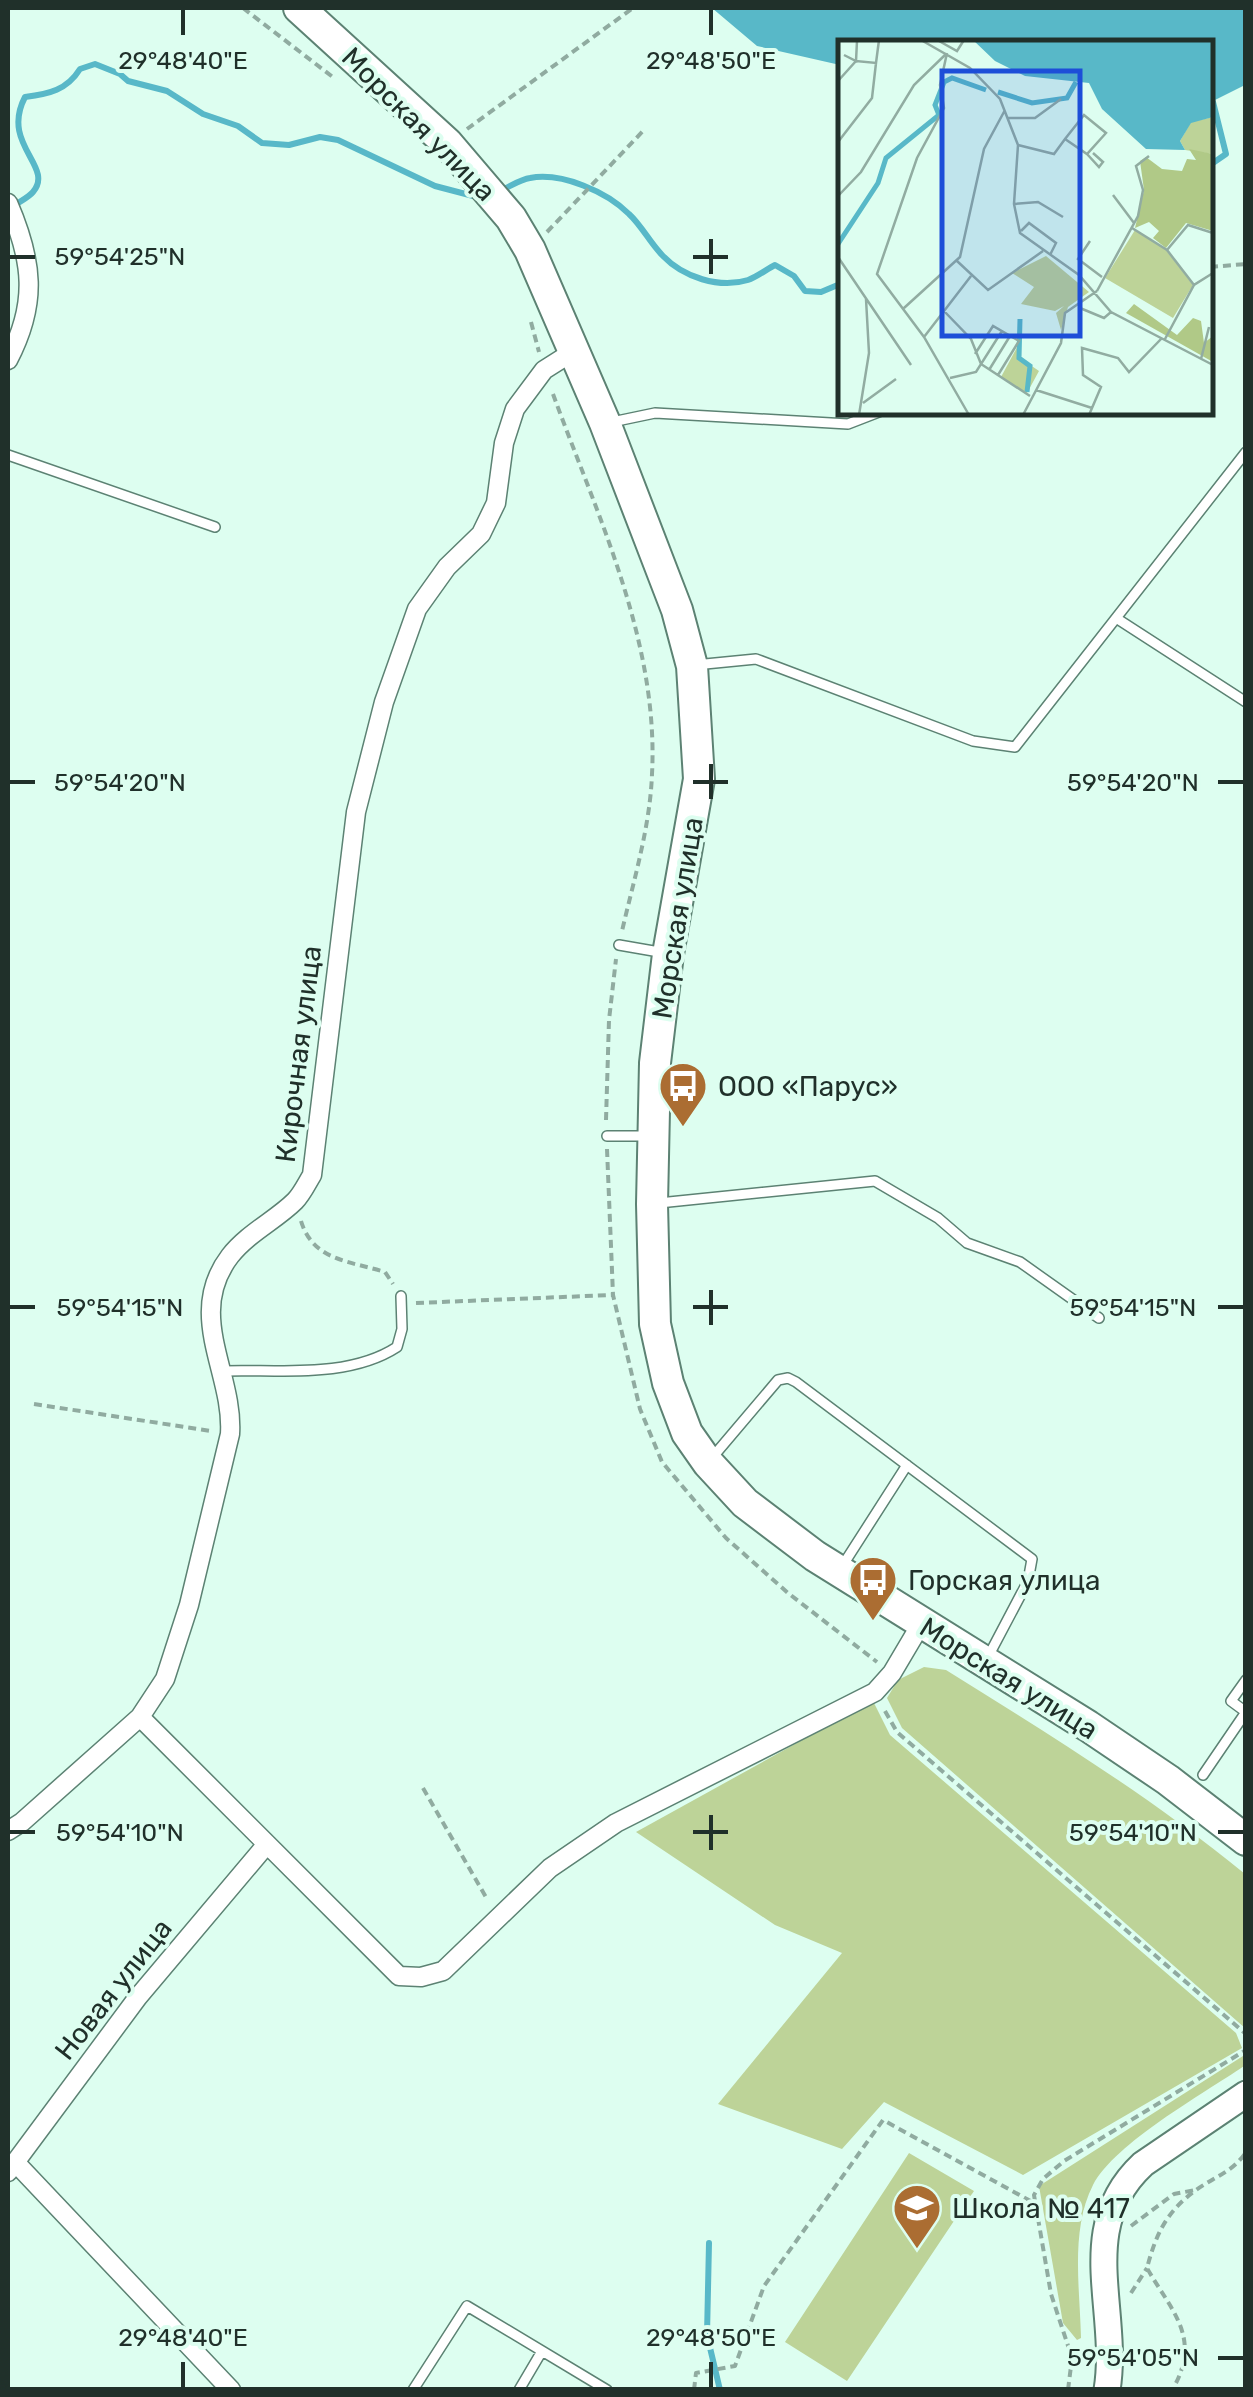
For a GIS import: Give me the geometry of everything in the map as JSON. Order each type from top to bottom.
[{"type":"main road","name":"Морская улица","points":[[299,8],[453,150],[512,218],[530,250],[605,423],[677,610],[692,666],[699,780],[668,954],[654,1064],[652,1204],[656,1324],[668,1383],[687,1433],[745,1503],[921,1624],[1168,1780],[1246,1840]]},
{"type":"main road","points":[[1107,2390],[1110,2354],[1103,2251],[1110,2210],[1128,2178],[1144,2164],[1246,2094]]},
{"type":"street","points":[[8,360],[24,330],[30,283],[27,254],[11,210]]},
{"type":"street","name":"Кирочная улица","points":[[8,1831],[140,1717],[165,1680],[184,1623],[230,1434],[232,1413],[218,1371],[211,1324],[213,1289],[230,1256],[270,1218],[295,1201],[312,1175],[356,812],[384,702],[417,609],[447,567],[481,534],[496,503],[504,443],[515,409],[544,370],[574,350]]},
{"type":"street","points":[[140,1717],[399,1976],[421,1978],[443,1971],[550,1868],[616,1823],[874,1692],[892,1674],[921,1624]]},
{"type":"street","name":"Новая улица","points":[[11,2167],[138,1997],[267,1844]]},
{"type":"street","points":[[11,2167],[232,2390]]},
{"type":"lane","points":[[605,423],[655,413],[848,424],[872,415]]},
{"type":"lane","points":[[692,666],[756,659],[973,741],[1015,747],[1246,452]]},
{"type":"lane","points":[[8,455],[215,527]]},
{"type":"lane","points":[[1116,618],[1246,702]]},
{"type":"lane","points":[[618,945],[668,954]]},
{"type":"lane","points":[[607,1136],[653,1136]]},
{"type":"lane","points":[[652,1204],[875,1182],[938,1218],[967,1243],[1020,1262],[1099,1318]]},
{"type":"lane","points":[[218,1371],[352,1367],[381,1357],[397,1347],[402,1329],[402,1300]]},
{"type":"lane","points":[[708,1463],[778,1380],[788,1378],[1032,1559],[1028,1581],[985,1662]]},
{"type":"lane","points":[[839,1570],[907,1465]]},
{"type":"lane","points":[[1203,1775],[1246,1712],[1231,1702],[1246,1680]]},
{"type":"lane","points":[[414,2390],[466,2306],[607,2390]]},
{"type":"lane","points":[[519,2390],[542,2351]]},
{"type":"path","points":[[243,8],[334,79]]},
{"type":"path","points":[[453,150],[634,8]]},
{"type":"path","points":[[530,250],[643,131]]},
{"type":"path","points":[[1213,267],[1246,264]]},
{"type":"path","points":[[295,1201],[312,1245],[328,1257],[385,1272],[402,1300],[613,1295]]},
{"type":"path","points":[[34,1404],[230,1434]]},
{"type":"path","points":[[874,1692],[897,1732],[1246,2034]]},
{"type":"path","points":[[423,1788],[496,1916]]},
{"type":"path","points":[[694,2390],[696,2373],[735,2366],[764,2286],[883,2120],[1034,2203]]},
{"type":"path","points":[[1129,2296],[1147,2268],[1157,2232],[1196,2190],[1236,2166],[1246,2152]]},
{"type":"path","points":[[1119,2236],[1174,2194],[1196,2190]]},
{"type":"path","points":[[1147,2268],[1173,2304],[1183,2336],[1186,2362],[1176,2383]]},
{"type":"green space","points":[[924,1667],[946,1670],[1061,1742],[1136,1792],[1245,1874],[1245,2028],[902,1728],[887,1698],[898,1680]]},
{"type":"green space","points":[[873,1701],[890,1735],[1236,2033],[1242,2048],[1023,2175],[884,2102],[842,2149],[718,2104],[842,1953],[775,1925],[636,1832]]},
{"type":"green space","points":[[1243,2056],[1244,2066],[1140,2136],[1104,2169],[1093,2185],[1079,2240],[1081,2338],[1077,2340],[1063,2323],[1039,2186]]},
{"type":"green space","points":[[909,2153],[974,2191],[847,2381],[785,2342]]},
{"type":"water","points":[[712,8],[1245,8],[1245,85],[1213,101],[1213,40],[838,40],[838,65],[757,46]]},
{"type":"waterway","points":[[13,207],[31,194],[38,182],[19,128],[25,97],[57,90],[80,69],[95,64],[128,81],[167,91],[203,114],[238,126],[262,143],[289,145],[320,137],[338,140],[435,186],[477,197]]},
{"type":"waterway","points":[[1213,102],[1226,154],[1213,163]]},
{"type":"waterway","points":[[502,190],[523,180],[543,177],[570,181],[596,191],[629,214],[671,263],[702,279],[737,282],[775,265],[794,276],[805,291],[821,292],[838,285]]},
{"type":"waterway","points":[[709,2243],[707,2335],[720,2390]]},
{"type":"place","name":"ООО «Парус»","points":[[683,1128]]},
{"type":"place","name":"Горская улица","points":[[873,1622]]},
{"type":"place","name":"Школа № 417","points":[[917,2250]]}]
